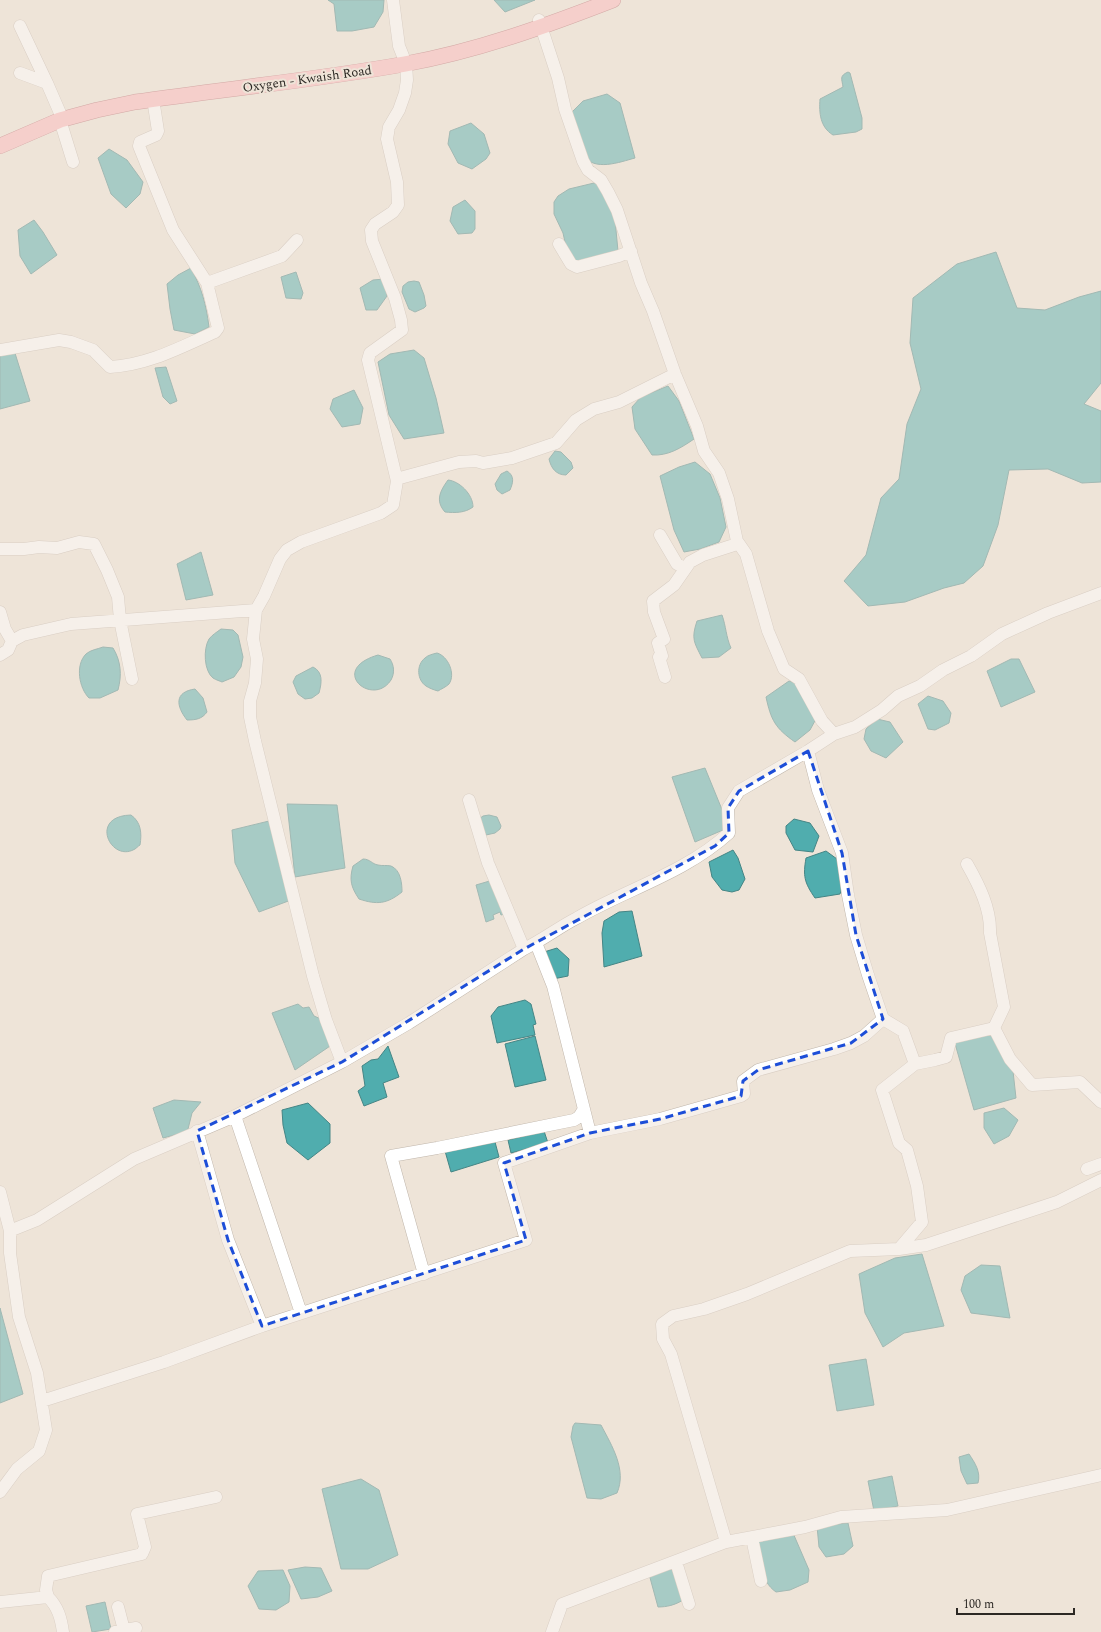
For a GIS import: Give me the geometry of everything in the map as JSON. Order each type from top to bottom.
[{"type":"main road","name":"Oxygen - Kwaish Road","points":[[540,23],[590,0]]},
{"type":"main road","name":"Oxygen - Kwaish Road","points":[[0,140],[34,122],[153,99],[404,60],[502,31],[540,23],[613,0]]},
{"type":"main road","name":"Oxygen - Kwaish Road","points":[[0,146],[60,117],[114,98],[404,60]]},
{"type":"street","points":[[342,1062],[326,1020],[313,976],[254,741],[250,718],[250,701],[255,684],[257,659],[253,639],[256,610],[264,596],[280,558],[287,550],[301,542],[381,513],[393,506],[397,481],[368,360],[370,353],[402,330],[395,298],[372,241],[371,230],[375,224],[393,212],[398,205],[397,182],[387,139],[389,127],[400,110],[407,80],[404,60],[399,46],[393,0]]},
{"type":"street","points":[[540,23],[558,78],[565,109],[582,161],[588,170],[600,180],[617,210],[641,282],[653,311],[675,374],[697,426],[704,451],[719,473],[728,499],[737,541],[746,554],[768,630],[784,669],[798,679],[822,721],[834,734]]},
{"type":"street","points":[[20,26],[47,83],[60,117],[73,162]]},
{"type":"street","points":[[20,73],[47,83]]},
{"type":"street","points":[[0,350],[59,340],[71,342],[93,350],[110,367],[120,366],[151,360],[177,350],[215,332],[218,328],[207,283],[173,230],[139,146],[140,142],[156,135],[158,131],[153,99]]},
{"type":"street","points":[[207,283],[282,256],[297,240]]},
{"type":"street","points":[[559,244],[571,264],[577,267],[619,256],[631,251]]},
{"type":"street","points":[[397,481],[400,478],[459,462],[476,460],[483,463],[512,458],[556,443],[576,420],[594,408],[619,402],[675,374]]},
{"type":"street","points":[[660,535],[677,564],[686,568]]},
{"type":"street","points":[[665,677],[659,657],[662,656],[658,643],[664,639],[654,612],[653,601],[674,585],[690,562],[704,555],[734,545],[737,541]]},
{"type":"street","points":[[0,549],[24,549],[39,547],[58,548],[79,542],[94,544],[118,597],[120,620],[132,679]]},
{"type":"street","points":[[12,1230],[37,1220],[134,1159],[235,1116],[342,1062],[400,1029],[524,948],[536,943],[577,917],[652,881],[715,846],[729,833],[728,808],[739,791],[808,751],[834,734],[855,727],[882,710],[898,696],[920,686],[943,670],[971,656],[1002,634],[1055,610],[1101,593]]},
{"type":"street","points":[[0,655],[8,650],[12,641],[23,635],[71,624],[256,610]]},
{"type":"street","points":[[0,612],[5,629],[12,641]]},
{"type":"street","points":[[808,751],[818,790],[842,853],[856,935],[883,1019],[902,1031],[915,1064]]},
{"type":"street","points":[[469,800],[488,863],[524,948]]},
{"type":"street","points":[[967,864],[981,889],[990,924],[990,934],[1004,1007],[994,1028]]},
{"type":"street","points":[[536,943],[553,986],[590,1133]]},
{"type":"street","points":[[42,1401],[164,1362],[301,1313],[526,1240],[504,1163],[590,1133],[660,1120],[741,1096],[744,1094],[743,1081],[758,1070],[834,1050],[864,1036],[883,1019]]},
{"type":"street","points":[[899,1249],[922,1222],[917,1186],[907,1150],[899,1142],[882,1090],[915,1064],[946,1057],[951,1038],[994,1028]]},
{"type":"street","points":[[994,1028],[1010,1058],[1032,1085],[1080,1082],[1101,1102]]},
{"type":"street","points":[[424,1274],[391,1156],[574,1120],[580,1117],[584,1109]]},
{"type":"street","points":[[235,1116],[301,1313]]},
{"type":"street","points":[[197,1131],[228,1240],[262,1326]]},
{"type":"street","points":[[1087,1169],[1101,1164]]},
{"type":"street","points":[[726,1542],[671,1354],[663,1339],[662,1324],[673,1316],[747,1294],[850,1251],[899,1249],[926,1245],[1057,1202],[1101,1180]]},
{"type":"street","points":[[0,1192],[10,1231],[5,1253],[20,1317],[37,1374],[46,1430],[39,1451],[17,1469],[0,1492]]},
{"type":"street","points":[[552,1632],[562,1604],[726,1542],[805,1527],[841,1517],[947,1510],[1101,1475]]},
{"type":"street","points":[[63,1632],[55,1604],[48,1597],[46,1590],[48,1576],[142,1554],[146,1547],[137,1514],[216,1497]]},
{"type":"street","points":[[752,1538],[761,1581]]},
{"type":"street","points":[[676,1562],[689,1604]]},
{"type":"street","points":[[0,1602],[48,1597]]},
{"type":"street","points":[[118,1607],[119,1631],[136,1628]]},
{"type":"highlighted area","points":[[808,751],[842,853],[856,935],[883,1019],[851,1043],[758,1070],[743,1081],[741,1096],[660,1119],[590,1133],[504,1163],[526,1240],[262,1326],[228,1240],[197,1131],[342,1062],[524,949],[715,846],[729,833],[728,808],[739,791]]},
{"type":"water","points":[[328,0],[384,0],[383,12],[374,27],[352,31],[337,31],[334,4]]},
{"type":"water","points":[[494,0],[535,0],[505,12]]},
{"type":"water","points":[[848,72],[850,73],[862,118],[862,129],[856,132],[833,135],[825,128],[821,119],[820,99],[843,87],[842,76]]},
{"type":"water","points":[[607,94],[620,103],[635,158],[615,163],[600,164],[588,160],[583,155],[571,113],[583,101]]},
{"type":"water","points":[[471,123],[484,134],[490,153],[486,159],[472,169],[458,163],[448,144],[450,131]]},
{"type":"water","points":[[109,149],[127,160],[143,182],[140,194],[126,208],[111,194],[98,158]]},
{"type":"water","points":[[594,183],[601,185],[615,220],[618,251],[576,264],[567,251],[563,233],[554,214],[554,202],[558,196],[569,189]]},
{"type":"water","points":[[465,200],[475,211],[475,229],[472,233],[458,234],[450,221],[453,207]]},
{"type":"water","points":[[34,220],[57,255],[31,274],[20,256],[18,230]]},
{"type":"water","points":[[996,252],[1017,308],[1045,310],[1079,297],[1101,291],[1101,383],[1084,404],[1101,411],[1101,482],[1082,483],[1048,469],[1009,470],[998,525],[983,566],[964,583],[944,588],[905,602],[868,606],[844,581],[866,555],[881,498],[899,479],[907,424],[921,389],[910,343],[913,298],[957,264]]},
{"type":"water","points":[[191,268],[203,297],[209,327],[195,334],[174,330],[167,284],[178,275]]},
{"type":"water","points":[[296,272],[303,293],[301,299],[286,298],[281,277]]},
{"type":"water","points":[[384,279],[387,296],[377,310],[366,310],[360,288],[373,280]]},
{"type":"water","points":[[408,282],[419,282],[426,306],[415,312],[409,309],[402,292],[403,286]]},
{"type":"water","points":[[14,350],[30,401],[0,409],[0,354]]},
{"type":"water","points":[[414,350],[424,358],[436,398],[444,433],[404,439],[389,415],[378,362],[390,354]]},
{"type":"water","points":[[166,367],[177,401],[170,404],[163,397],[155,368]]},
{"type":"water","points":[[668,386],[679,401],[694,439],[669,453],[652,455],[635,429],[632,407],[641,397]]},
{"type":"water","points":[[354,390],[363,408],[360,424],[342,427],[330,409],[333,399]]},
{"type":"water","points":[[555,451],[561,452],[571,462],[573,468],[566,475],[559,474],[551,465],[549,459]]},
{"type":"water","points":[[695,462],[710,474],[720,498],[726,527],[719,542],[700,549],[684,552],[674,530],[660,476],[679,467]]},
{"type":"water","points":[[507,471],[512,477],[512,482],[510,490],[502,494],[497,490],[495,484],[501,474]]},
{"type":"water","points":[[448,480],[457,483],[465,489],[471,497],[473,507],[460,512],[445,512],[439,500],[441,492]]},
{"type":"water","points":[[201,552],[213,595],[186,600],[177,564]]},
{"type":"water","points":[[722,615],[731,648],[719,657],[702,658],[694,640],[694,632],[697,621]]},
{"type":"water","points":[[221,629],[233,630],[238,635],[243,657],[241,667],[234,677],[222,682],[210,675],[205,660],[206,648],[209,639]]},
{"type":"water","points":[[103,647],[113,648],[118,658],[120,679],[118,690],[100,698],[89,698],[81,683],[79,670],[80,664],[86,654]]},
{"type":"water","points":[[437,653],[447,661],[452,675],[449,684],[438,691],[426,686],[419,676],[419,668],[422,661],[428,656]]},
{"type":"water","points":[[378,655],[390,659],[394,669],[391,680],[383,688],[374,690],[359,684],[355,677],[356,669],[363,662]]},
{"type":"water","points":[[1011,659],[1019,659],[1035,692],[1001,707],[987,671]]},
{"type":"water","points":[[313,667],[319,672],[321,678],[319,693],[312,698],[305,699],[298,694],[293,682],[296,676]]},
{"type":"water","points":[[789,681],[799,684],[817,717],[810,730],[795,742],[778,728],[772,718],[766,697]]},
{"type":"water","points":[[195,689],[203,698],[207,712],[198,719],[187,720],[179,705],[180,696],[183,693]]},
{"type":"water","points":[[928,696],[943,701],[951,713],[949,723],[935,730],[928,729],[918,704]]},
{"type":"water","points":[[877,719],[890,722],[903,742],[886,758],[871,751],[864,739],[866,729]]},
{"type":"water","points":[[705,768],[723,812],[723,830],[695,842],[672,777]]},
{"type":"water","points":[[287,804],[337,805],[345,868],[295,877]]},
{"type":"water","points":[[131,815],[139,824],[141,836],[140,845],[134,850],[125,852],[117,849],[111,844],[107,829],[110,822],[118,817]]},
{"type":"water","points":[[489,815],[497,817],[501,826],[495,833],[486,835],[479,819],[483,816]]},
{"type":"water","points":[[794,819],[810,823],[819,836],[813,852],[795,850],[786,833],[786,826]]},
{"type":"water","points":[[269,821],[291,900],[259,912],[235,863],[232,830]]},
{"type":"water","points":[[733,850],[738,858],[745,879],[739,890],[732,892],[722,890],[712,877],[709,862]]},
{"type":"water","points":[[826,851],[837,859],[843,884],[840,894],[815,898],[805,879],[806,858]]},
{"type":"water","points":[[363,859],[394,868],[399,874],[402,892],[387,901],[377,903],[359,899],[354,891],[351,875],[353,866]]},
{"type":"water","points":[[493,880],[505,914],[501,915],[500,912],[493,915],[494,919],[486,922],[476,885]]},
{"type":"water","points":[[632,911],[642,956],[604,967],[602,933],[604,921],[619,912]]},
{"type":"water","points":[[557,948],[569,959],[568,976],[553,979],[544,952]]},
{"type":"water","points":[[525,1000],[531,1004],[536,1024],[533,1025],[535,1035],[497,1043],[491,1016],[498,1007]]},
{"type":"water","points":[[298,1004],[303,1008],[309,1007],[314,1016],[321,1019],[333,1044],[295,1070],[272,1013]]},
{"type":"water","points":[[994,1032],[1013,1071],[1016,1098],[974,1110],[954,1040]]},
{"type":"water","points":[[535,1036],[546,1080],[515,1087],[505,1044]]},
{"type":"water","points":[[388,1046],[399,1077],[383,1083],[387,1097],[364,1106],[358,1091],[365,1086],[362,1066],[371,1060],[378,1059]]},
{"type":"water","points":[[174,1100],[201,1102],[192,1113],[186,1132],[163,1138],[153,1108]]},
{"type":"water","points":[[308,1103],[330,1124],[330,1143],[308,1160],[287,1143],[283,1125],[282,1110]]},
{"type":"water","points":[[1004,1108],[1018,1120],[1009,1136],[994,1144],[984,1128],[984,1113]]},
{"type":"water","points":[[544,1131],[548,1143],[511,1153],[508,1140]]},
{"type":"water","points":[[495,1142],[499,1157],[451,1172],[445,1151]]},
{"type":"water","points":[[922,1254],[944,1326],[904,1333],[883,1347],[865,1313],[859,1274],[895,1258]]},
{"type":"water","points":[[981,1265],[1000,1266],[1010,1318],[971,1313],[961,1290],[965,1276]]},
{"type":"water","points":[[0,1308],[23,1394],[0,1403]]},
{"type":"water","points":[[866,1359],[874,1405],[837,1411],[829,1365]]},
{"type":"water","points":[[575,1423],[601,1425],[617,1458],[620,1484],[617,1493],[601,1499],[587,1498],[571,1437]]},
{"type":"water","points":[[969,1454],[978,1471],[978,1483],[967,1484],[961,1471],[959,1457]]},
{"type":"water","points":[[892,1476],[898,1506],[874,1511],[868,1481]]},
{"type":"water","points":[[361,1479],[379,1490],[398,1555],[368,1569],[341,1569],[322,1489]]},
{"type":"water","points":[[848,1523],[853,1546],[844,1554],[826,1557],[819,1547],[817,1526]]},
{"type":"water","points":[[793,1533],[809,1570],[808,1582],[790,1590],[776,1592],[763,1575],[756,1540]]},
{"type":"water","points":[[305,1567],[321,1568],[332,1591],[318,1597],[301,1599],[288,1570]]},
{"type":"water","points":[[669,1568],[676,1573],[683,1600],[665,1607],[658,1607],[649,1574]]},
{"type":"water","points":[[283,1570],[290,1586],[289,1602],[276,1610],[259,1609],[248,1586],[258,1571]]},
{"type":"water","points":[[105,1602],[111,1629],[92,1632],[86,1606]]}]
